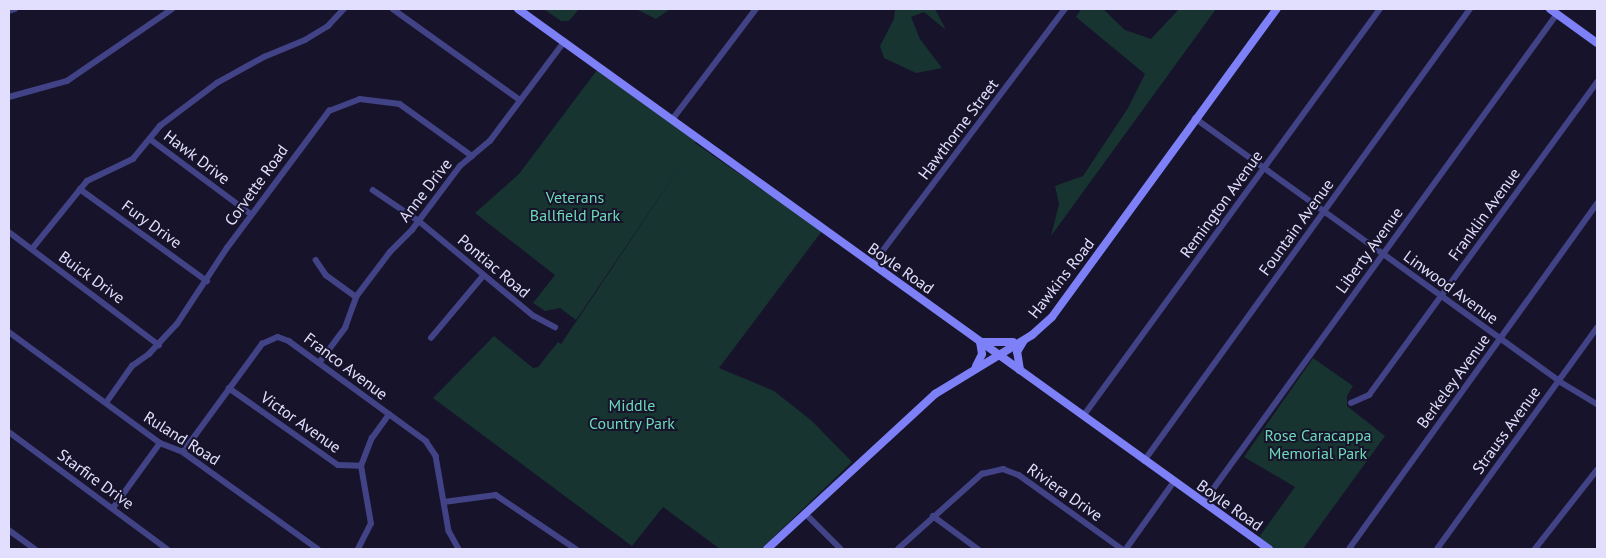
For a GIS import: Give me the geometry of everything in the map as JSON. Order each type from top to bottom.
[{"type":"street","points":[[9,11],[15,9]]},
{"type":"street","points":[[9,98],[67,81],[172,9]]},
{"type":"street","points":[[32,249],[80,189],[95,176],[133,159],[174,114],[217,83],[264,56],[305,40],[328,26],[344,9]]},
{"type":"street","points":[[393,9],[520,100]]},
{"type":"street","name":"Boyle Road","points":[[518,9],[1084,416],[1173,483],[1269,549]]},
{"type":"street","points":[[672,120],[756,9]]},
{"type":"street","name":"Hawthorne Street","points":[[872,265],[1066,9]]},
{"type":"street","name":"Hawkins Road","points":[[766,549],[935,394],[996,354],[1025,340],[1052,317],[1195,118],[1277,9]]},
{"type":"street","name":"Remington Avenue","points":[[1084,416],[1380,9]]},
{"type":"street","name":"Fountain Avenue","points":[[1144,461],[1470,9]]},
{"type":"street","points":[[1550,9],[1597,43]]},
{"type":"street","name":"Liberty Avenue","points":[[1203,503],[1557,14]]},
{"type":"street","name":"Anne Drive","points":[[320,363],[345,328],[356,297],[390,252],[419,221],[454,172],[490,141],[564,42]]},
{"type":"street","name":"Franklin Avenue","points":[[1351,403],[1369,396],[1597,82]]},
{"type":"street","name":"Corvette Road","points":[[106,403],[132,366],[159,344],[207,281],[252,214],[317,125],[329,112],[346,102],[374,98],[400,104],[472,156]]},
{"type":"street","name":"Linwood Avenue","points":[[1195,118],[1558,381],[1597,404]]},
{"type":"street","name":"Hawk Drive","points":[[150,139],[252,214]]},
{"type":"street","name":"Fury Drive","points":[[80,189],[207,281]]},
{"type":"street","name":"Pontiac Road","points":[[373,190],[419,221],[483,276],[534,316],[555,327]]},
{"type":"street","name":"Berkeley Avenue","points":[[1349,549],[1597,204]]},
{"type":"street","name":"Buick Drive","points":[[9,232],[159,344]]},
{"type":"street","points":[[316,260],[326,275],[356,297]]},
{"type":"street","points":[[431,338],[483,276]]},
{"type":"street","name":"Strauss Avenue","points":[[1437,549],[1597,328]]},
{"type":"street","name":"Ruland Road","points":[[9,332],[160,443],[184,452],[318,549]]},
{"type":"street","name":"Franco Avenue","points":[[184,452],[262,344],[278,337],[289,341],[320,363],[431,448],[449,532],[459,549]]},
{"type":"street","points":[[972,370],[982,354],[980,342],[998,344],[1025,340]]},
{"type":"street","points":[[1021,372],[1017,352],[1025,340]]},
{"type":"street","name":"Victor Avenue","points":[[229,388],[338,465],[361,466]]},
{"type":"street","points":[[358,549],[371,524],[361,466],[365,450],[389,415]]},
{"type":"street","name":"Starfire Drive","points":[[9,432],[167,549]]},
{"type":"street","points":[[113,508],[160,443]]},
{"type":"street","name":"Riviera Drive","points":[[898,549],[982,474],[1003,469],[1019,475],[1124,549]]},
{"type":"street","points":[[1535,549],[1597,470]]},
{"type":"street","points":[[1124,549],[1173,483]]},
{"type":"street","points":[[444,502],[496,495],[576,549]]},
{"type":"street","points":[[806,514],[841,549]]},
{"type":"street","points":[[934,516],[978,549]]},
{"type":"street","points":[[9,530],[35,549]]},
{"type":"green space","points":[[544,9],[579,9],[569,21],[561,21]]},
{"type":"green space","points":[[636,9],[670,9],[656,19]]},
{"type":"green space","points":[[895,9],[935,9],[946,30],[924,12],[911,17],[920,39],[942,68],[916,73],[884,58],[880,46],[894,19]]},
{"type":"green space","points":[[1081,9],[1103,9],[1125,30],[1151,39],[1179,9],[1216,9],[1051,236],[1059,204],[1055,186],[1083,176],[1128,108],[1145,74],[1076,17]]},
{"type":"green space","name":"Middle Country Park","points":[[597,70],[697,140],[695,143],[822,231],[719,368],[774,391],[812,421],[852,462],[761,549],[720,549],[663,507],[632,546],[433,398],[494,336],[533,368],[538,367],[558,342],[561,344],[688,155],[576,320],[560,308],[545,311],[533,303],[555,275],[475,213],[519,174]]},
{"type":"green space","name":"Rose Caracappa Memorial Park","points":[[1313,358],[1353,386],[1347,396],[1347,406],[1385,436],[1303,549],[1275,549],[1259,537],[1295,487],[1244,457]]},
{"type":"park label","name":"Veterans Ballfield Park","points":[[575,206]]}]
